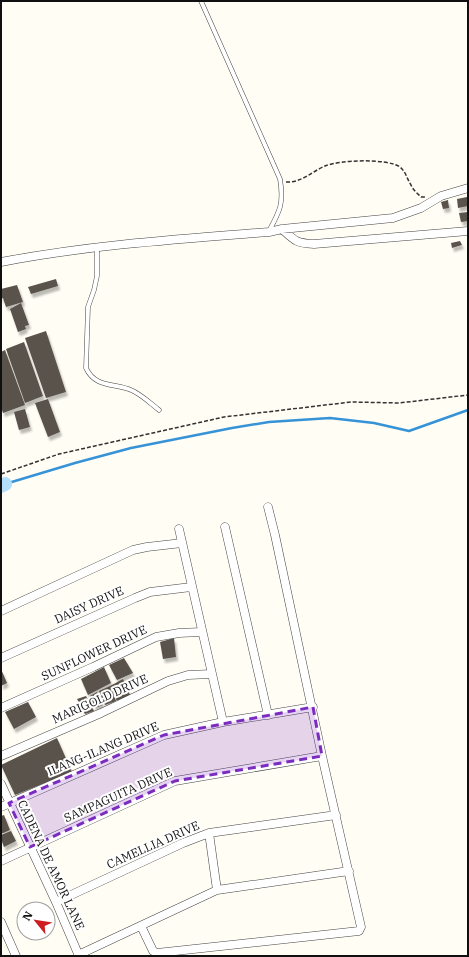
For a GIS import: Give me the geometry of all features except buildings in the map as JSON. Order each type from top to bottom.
[{"type":"street","points":[[1,262],[40,254],[155,241],[269,232],[282,229],[393,218],[421,208],[436,198],[468,188]]},
{"type":"street","points":[[282,229],[295,241],[302,244],[468,231]]},
{"type":"street","points":[[140,926],[152,951],[157,953],[359,931],[361,927],[268,507]]},
{"type":"street","points":[[225,527],[268,715]]},
{"type":"street","points":[[179,529],[201,632],[223,722]]},
{"type":"street","points":[[1,611],[133,550],[182,543]]},
{"type":"street","name":"DAISY DRIVE","points":[[1,658],[150,592],[191,587]]},
{"type":"street","name":"SUNFLOWER DRIVE","points":[[1,708],[156,637],[179,633],[201,632]]},
{"type":"street","name":"MARIGOLD DRIVE","points":[[1,756],[101,713],[168,681],[188,675],[212,674]]},
{"type":"street","name":"ILANG-ILANG DRIVE","points":[[1,807],[164,735],[223,722],[313,707]]},
{"type":"street","name":"SAMPAGUITA DRIVE","points":[[1,861],[175,781],[322,756]]},
{"type":"street","name":"CADENA DE AMOR LANE","points":[[1,784],[56,901]]},
{"type":"street","name":"CAMELLIA DRIVE","points":[[56,902],[183,843],[209,833],[336,815]]},
{"type":"street","points":[[209,833],[217,890]]},
{"type":"street","points":[[78,955],[217,890],[349,871]]},
{"type":"street","name":"CADENA DE AMOR LANE","points":[[56,902],[78,955]]},
{"type":"street","points":[[1,922],[16,956]]},
{"type":"lane","points":[[201,1],[280,179],[283,194],[279,213],[269,232]]},
{"type":"lane","points":[[97,248],[97,276],[88,307],[86,368],[89,374],[98,382],[133,391],[159,410]]},
{"type":"path","points":[[280,179],[286,182],[294,182],[324,166],[340,162],[374,162],[398,166],[406,174],[411,187],[416,193],[421,196],[436,198]]},
{"type":"path","points":[[1,474],[59,454],[224,417],[351,402],[399,403],[468,395]]},
{"type":"highlighted area","points":[[313,707],[322,756],[175,781],[30,847],[9,803],[164,735]]},
{"type":"waterway","points":[[5,484],[131,448],[269,422],[330,418],[374,423],[409,431],[468,410]]},
{"type":"waterway","points":[[1,486],[5,484]]}]
